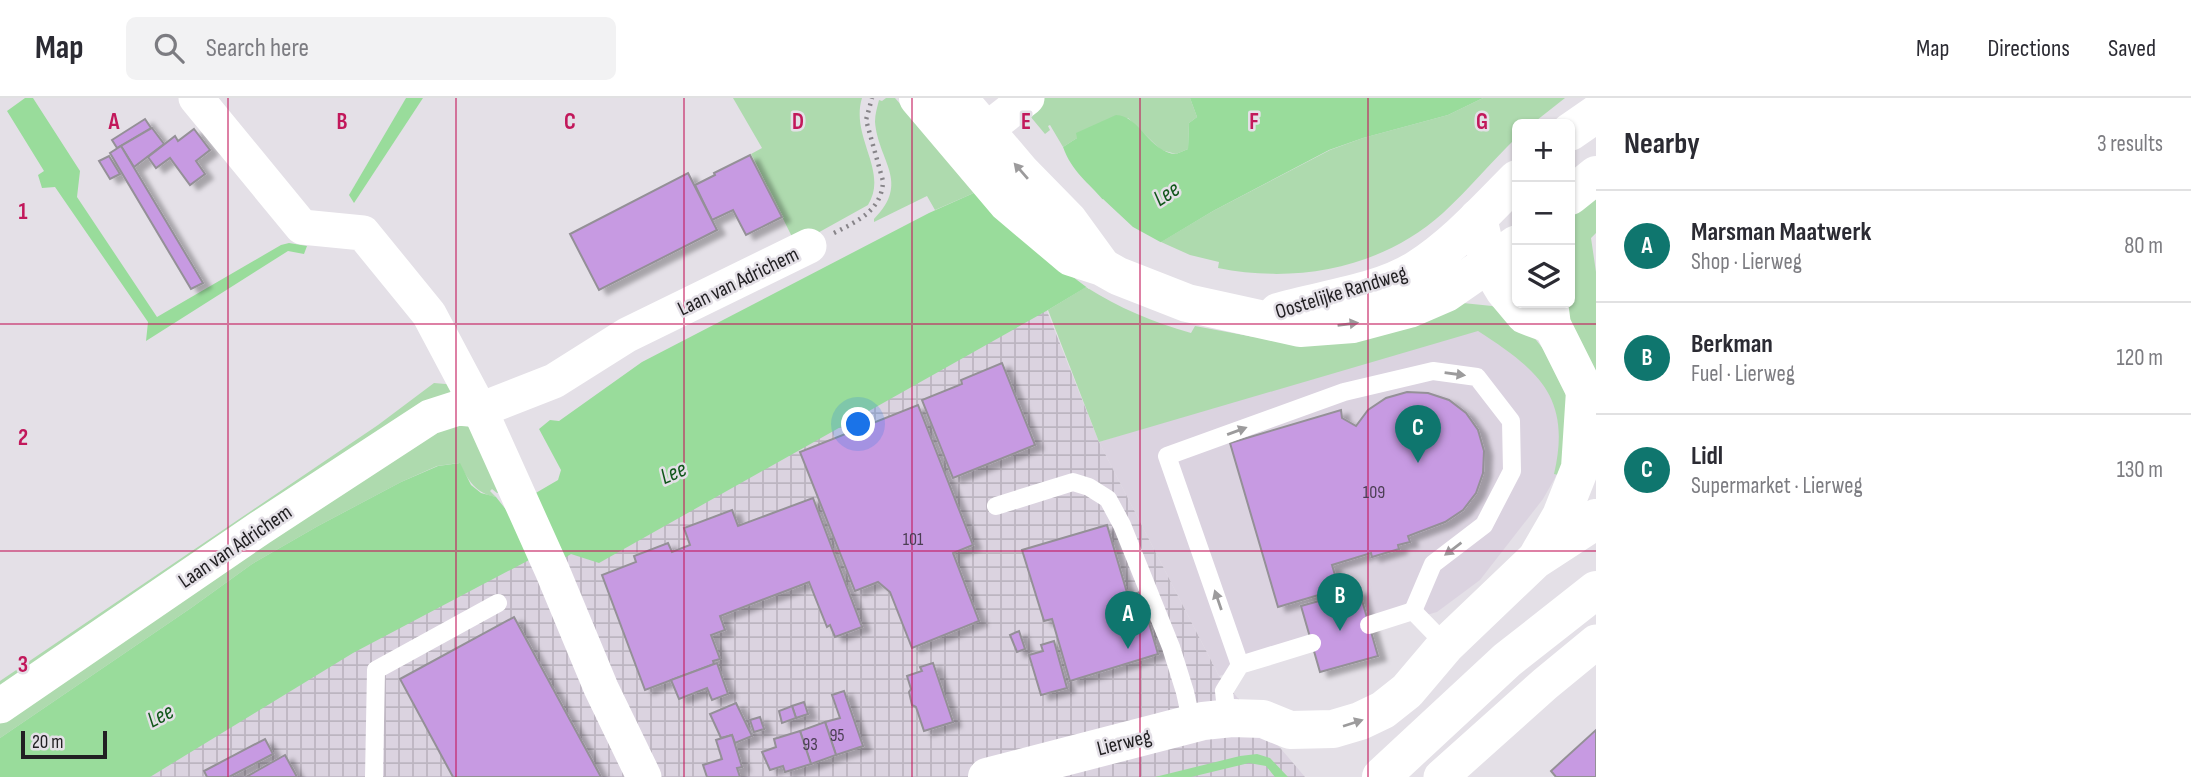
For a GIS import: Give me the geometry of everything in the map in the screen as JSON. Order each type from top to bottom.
[{"type":"main road","name":"Oostelijke Randweg","points":[[918,98],[973,140]]},
{"type":"main road","name":"Oostelijke Randweg","points":[[958,98],[973,140],[1007,203],[1055,228],[1070,257],[1187,303],[1300,328],[1353,324],[1409,309],[1446,293],[1510,250]]},
{"type":"main road","points":[[1575,129],[1596,114]]},
{"type":"main road","points":[[1575,192],[1596,175]]},
{"type":"main road","name":"Oostelijke Randweg","points":[[1256,318],[1355,293],[1415,270],[1452,243],[1514,182]]},
{"type":"main road","points":[[1478,218],[1510,250],[1504,290],[1525,315],[1550,314],[1590,399],[1580,468],[1561,516],[1535,560]]},
{"type":"main road","points":[[1227,721],[1290,730],[1333,729],[1360,721],[1382,710],[1407,691],[1446,645],[1535,560],[1596,518]]},
{"type":"main road","points":[[1381,777],[1507,660],[1596,590]]},
{"type":"main road","name":"Lierweg","points":[[987,777],[1227,721]]},
{"type":"street","points":[[196,98],[302,226],[363,233],[429,314],[480,410],[552,570],[601,688],[644,777]]},
{"type":"street","points":[[973,140],[1027,98]]},
{"type":"street","name":"Laan van Adrichem","points":[[0,706],[260,528],[430,417],[457,408],[480,410],[554,381],[627,335],[808,246]]},
{"type":"street","points":[[1441,777],[1596,642]]},
{"type":"lane","points":[[1240,665],[1167,456],[1344,393],[1433,371],[1477,377],[1511,421],[1512,471],[1484,525],[1433,564],[1413,611],[1369,625]]},
{"type":"lane","points":[[996,506],[1073,482],[1089,487],[1108,499],[1122,525],[1171,647],[1185,692],[1227,721]]},
{"type":"lane","points":[[374,777],[376,670],[498,603]]},
{"type":"lane","points":[[1413,611],[1446,645]]},
{"type":"lane","points":[[1227,721],[1224,691],[1240,665],[1312,643]]},
{"type":"path","points":[[808,246],[856,222],[870,213],[879,201],[883,181],[866,120],[872,98]]},
{"type":"shaded area","points":[[733,98],[862,98],[861,126],[874,179],[868,205],[796,245],[751,154],[762,148]]},
{"type":"shaded area","points":[[895,98],[976,192],[935,210],[927,196],[874,222],[890,194],[890,171],[877,136],[875,122],[879,100]]},
{"type":"shaded area","points":[[1039,98],[1190,98],[1197,117],[1189,123],[1188,149],[1176,154],[1161,150],[1128,118],[1077,138],[1063,147],[1050,125],[1050,130],[1045,134],[1030,116]]},
{"type":"shaded area","points":[[1483,98],[1565,98],[1538,119],[1512,119],[1512,142],[1453,204],[1419,232],[1366,259],[1308,272],[1248,272],[1218,268],[1219,262],[1190,255],[1161,242],[1213,211],[1330,150],[1363,138],[1448,115]]},
{"type":"shaded area","points":[[1596,187],[1596,233],[1591,238],[1596,272],[1596,374],[1559,308],[1575,308],[1575,209]]},
{"type":"shaded area","points":[[1035,281],[1099,442],[1219,676],[1305,777],[29,777]]},
{"type":"shaded area","points":[[1086,287],[1137,314],[1191,333],[1195,326],[1254,337],[1463,303],[1492,306],[1522,322],[1544,350],[1570,400],[1569,477],[1554,474],[1558,425],[1554,405],[1545,388],[1518,359],[1478,331],[1099,442],[1048,310]]},
{"type":"shaded area","points":[[1490,320],[1560,395],[1563,464],[1543,499],[1480,580],[1437,612],[1219,676],[1099,442]]},
{"type":"shaded area","points":[[434,383],[457,385],[454,394],[0,700],[0,681],[378,425]]},
{"type":"shaded area","points":[[466,416],[505,491],[497,493],[492,489],[490,491],[496,497],[483,493],[470,481],[459,463],[437,466],[401,482],[252,564],[0,738],[0,713],[306,504]]},
{"type":"water","points":[[25,98],[33,98],[80,171],[77,197],[157,317],[281,245],[289,243],[307,246],[304,254],[288,251],[146,341],[148,322],[55,187],[42,188],[38,175],[44,171],[7,111]]},
{"type":"water","points":[[406,98],[423,98],[354,203],[349,195]]},
{"type":"water","name":"Lee","points":[[1190,98],[1483,98],[1448,115],[1329,150],[1213,211],[1048,310],[599,563],[571,554],[563,559],[531,559],[353,653],[150,777],[0,777],[0,738],[252,564],[318,526],[401,482],[438,466],[460,463],[471,485],[481,493],[496,497],[515,521],[534,494],[558,480],[561,470],[539,429],[550,420],[559,421],[642,362],[929,213],[976,192],[1031,247],[1104,201],[1076,170],[1063,147],[1077,138],[1076,133],[1116,115],[1131,121],[1159,147],[1176,154],[1188,149],[1189,123],[1197,117]]},
{"type":"water","points":[[1257,754],[1270,758],[1288,777],[1275,777],[1266,766],[1249,763],[1191,777],[1155,777],[1240,756]]},
{"type":"pier","points":[[1103,199],[1133,227],[1164,244],[1089,289],[1029,244]]},
{"type":"building","points":[[145,119],[151,128],[117,148],[112,140]]},
{"type":"building","points":[[152,128],[164,144],[134,167],[121,146]]},
{"type":"building","points":[[194,129],[210,150],[196,161],[205,174],[190,185],[170,158],[156,168],[148,157],[175,136],[178,141]]},
{"type":"building","points":[[121,146],[203,283],[191,289],[110,153]]},
{"type":"building","points":[[750,155],[782,217],[746,235],[733,210],[712,220],[695,185]]},
{"type":"building","points":[[109,156],[120,174],[110,179],[99,161]]},
{"type":"building","points":[[688,173],[717,230],[599,290],[570,234]]},
{"type":"building","points":[[1002,363],[1035,445],[953,478],[922,400],[962,384],[961,380]]},
{"type":"building","points":[[1407,392],[1428,393],[1449,400],[1466,413],[1478,430],[1484,451],[1483,473],[1476,493],[1463,510],[1445,522],[1408,536],[1410,542],[1398,545],[1399,549],[1372,557],[1371,553],[1332,565],[1339,589],[1278,607],[1230,443],[1341,410],[1342,418],[1356,426],[1368,410],[1386,398]]},
{"type":"building","points":[[918,405],[973,545],[953,553],[979,621],[912,648],[890,592],[878,582],[855,591],[800,452]]},
{"type":"building","points":[[813,498],[862,627],[835,637],[830,625],[827,627],[809,582],[720,616],[725,630],[711,635],[720,659],[713,661],[714,664],[645,690],[602,575],[636,562],[634,556],[668,543],[672,552],[690,545],[684,528],[732,510],[738,526]]},
{"type":"building","points":[[1107,525],[1128,596],[1140,592],[1158,654],[1070,681],[1052,619],[1044,621],[1022,550]]},
{"type":"building","points":[[1359,590],[1378,656],[1320,672],[1301,606]]},
{"type":"building","points":[[514,617],[601,777],[453,777],[400,679]]},
{"type":"building","points":[[1019,631],[1025,649],[1017,652],[1010,635]]},
{"type":"building","points":[[1054,641],[1067,688],[1041,695],[1029,655],[1043,651],[1041,645]]},
{"type":"building","points":[[717,663],[728,694],[712,700],[707,688],[679,699],[671,680]]},
{"type":"building","points":[[933,663],[953,722],[924,731],[916,707],[912,705],[907,676],[922,671],[920,667]]},
{"type":"building","points":[[844,691],[863,746],[836,755],[825,722],[840,718],[832,695]]},
{"type":"building","points":[[804,702],[808,714],[796,718],[792,706]]},
{"type":"building","points":[[736,703],[752,736],[735,743],[732,735],[721,738],[710,714]]},
{"type":"building","points":[[792,706],[796,718],[782,723],[779,711]]},
{"type":"building","points":[[760,717],[764,729],[754,732],[750,720]]},
{"type":"building","points":[[825,722],[836,755],[811,764],[800,731]]},
{"type":"building","points":[[1596,730],[1596,777],[1556,777],[1551,771]]},
{"type":"building","points":[[800,731],[811,764],[785,772],[783,766],[770,770],[762,752],[776,747],[774,739]]},
{"type":"building","points":[[732,735],[742,767],[737,768],[740,777],[707,777],[703,765],[722,759],[716,740]]},
{"type":"building","points":[[265,739],[273,754],[229,777],[207,777],[204,771]]},
{"type":"building","points":[[285,755],[297,777],[246,777]]},
{"type":"place","name":"Lidl","points":[[1418,463]]},
{"type":"place","name":"Berkman","points":[[1340,631]]},
{"type":"place","name":"Marsman Maatwerk","points":[[1128,649]]}]
